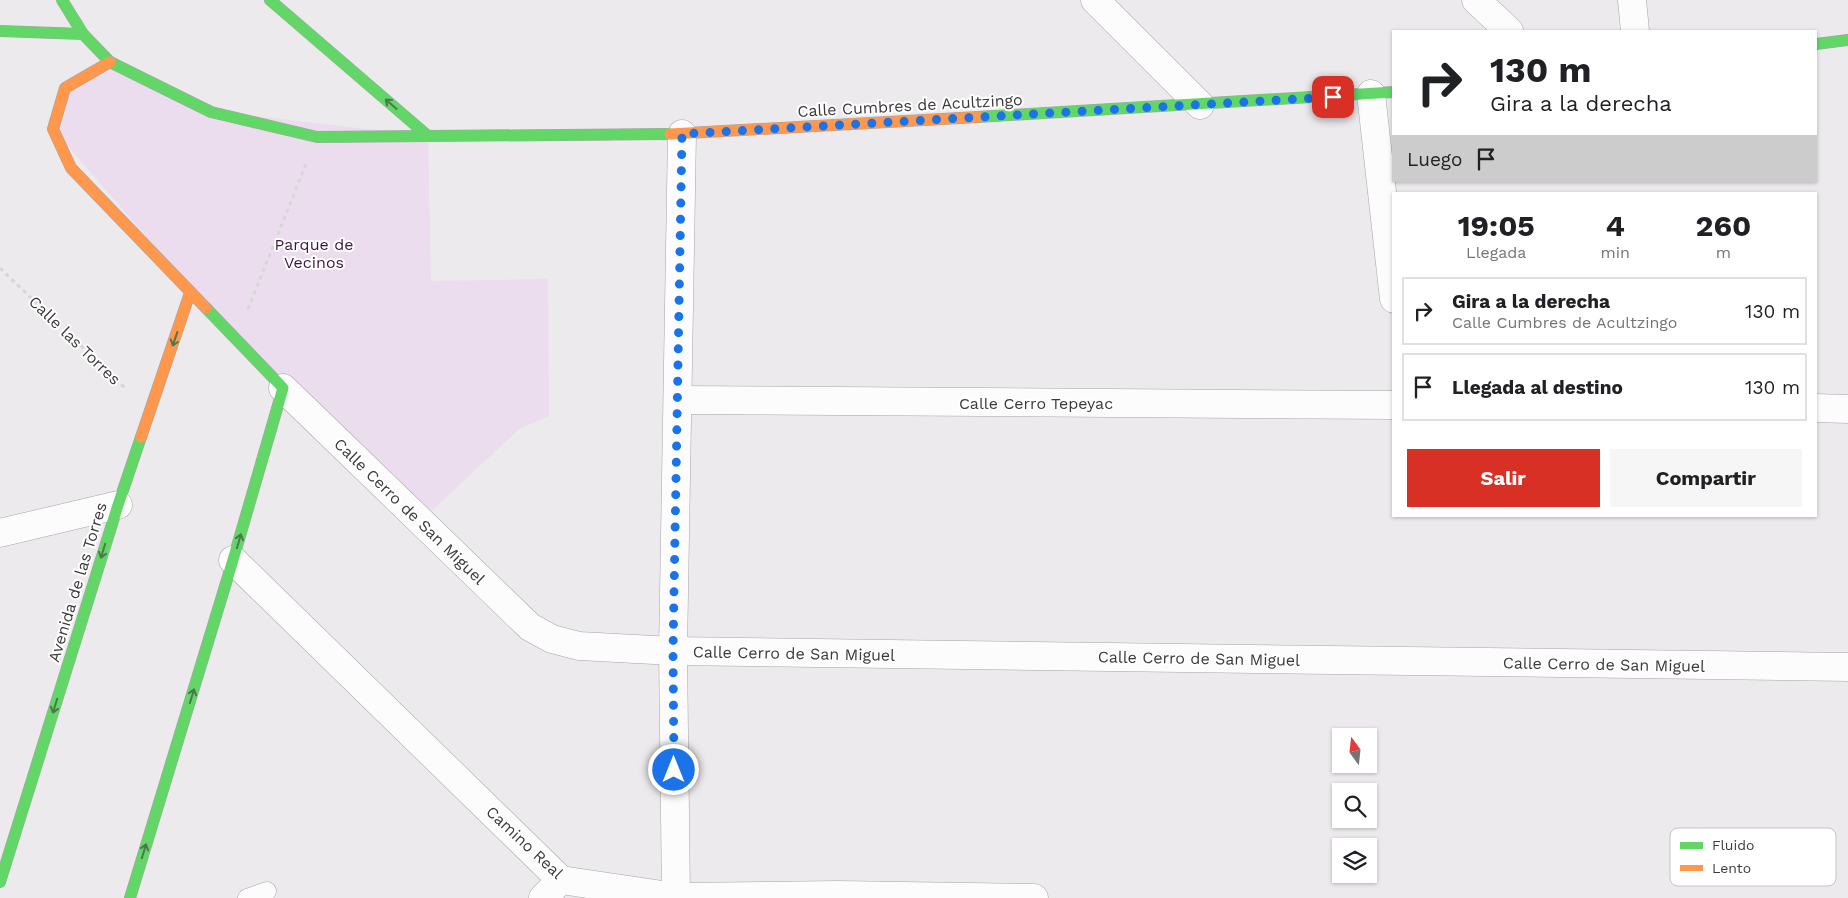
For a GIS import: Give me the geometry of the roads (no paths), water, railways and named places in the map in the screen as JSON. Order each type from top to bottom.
[{"type":"street","name":"Calle Cumbres de Acultzingo","points":[[62,0],[83,34],[110,62],[210,112],[317,137],[682,134],[1382,93]]},
{"type":"street","points":[[270,0],[428,136]]},
{"type":"street","points":[[1095,0],[1200,105]]},
{"type":"street","points":[[1476,0],[1508,30]]},
{"type":"street","points":[[1632,0],[1635,30]]},
{"type":"street","points":[[0,31],[83,34]]},
{"type":"street","points":[[1817,44],[1848,40]]},
{"type":"street","name":"Calle Cerro de San Miguel","points":[[110,62],[65,88],[54,129],[71,168],[283,388],[530,627],[552,639],[580,646],[673,651],[1848,667]]},
{"type":"street","points":[[1382,93],[1392,265]]},
{"type":"street","points":[[676,898],[673,651],[682,134]]},
{"type":"street","name":"Avenida de las Torres","points":[[0,882],[118,505],[190,293]]},
{"type":"street","points":[[130,898],[234,560],[283,388]]},
{"type":"street","name":"Calle Cerro Tepeyac","points":[[678,400],[1392,405]]},
{"type":"street","points":[[1817,408],[1848,408]]},
{"type":"street","points":[[0,533],[118,505]]},
{"type":"street","name":"Camino Real","points":[[234,560],[552,889],[676,898],[1034,898]]},
{"type":"lane","points":[[247,898],[267,891]]},
{"type":"park label","name":"Parque de Vecinos","points":[[314,253]]}]
